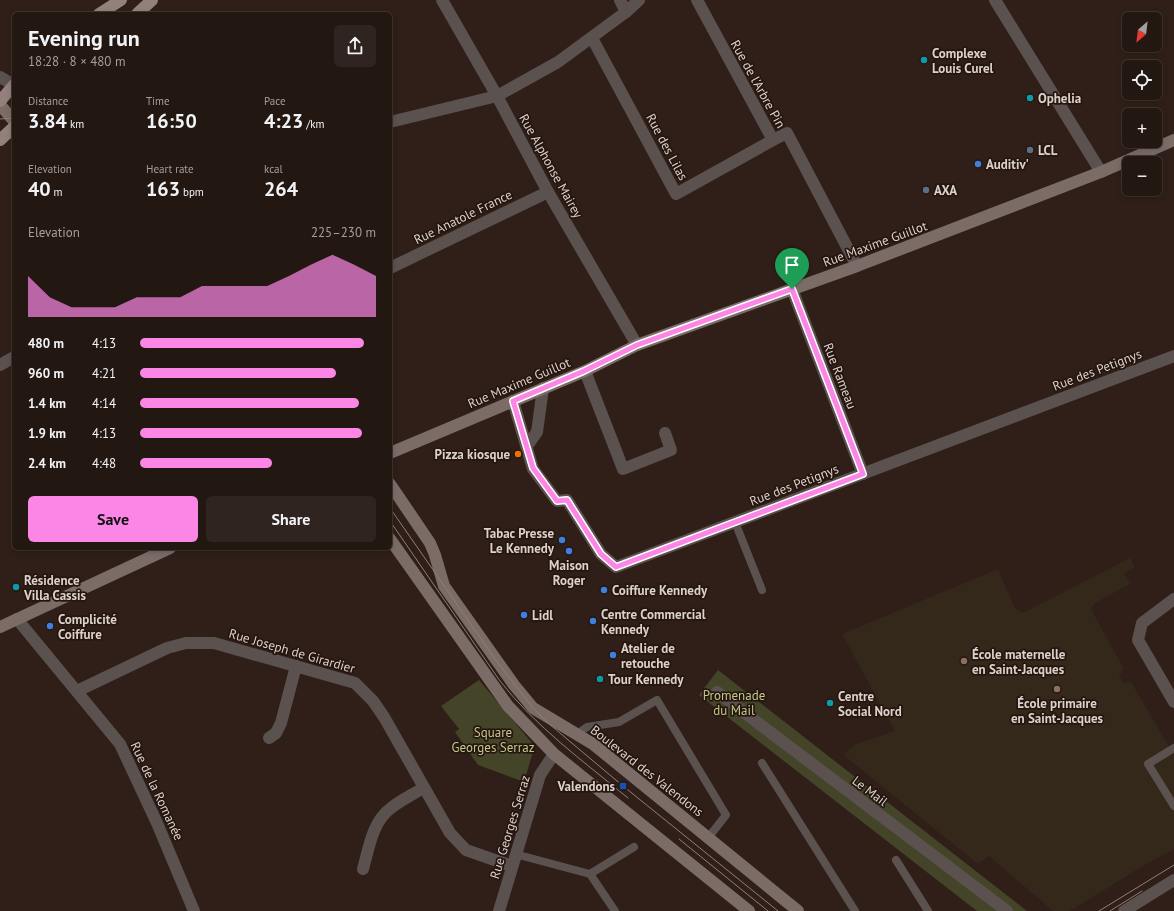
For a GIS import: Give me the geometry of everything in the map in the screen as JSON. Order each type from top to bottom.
[{"type":"main road","points":[[102,12],[121,0]]},
{"type":"main road","points":[[113,12],[126,0]]},
{"type":"main road","points":[[139,12],[152,0]]},
{"type":"main road","points":[[0,101],[12,87]]},
{"type":"main road","points":[[0,101],[12,95]]},
{"type":"main road","points":[[0,140],[12,129]]},
{"type":"street","name":"Rue Alphonse Mairey","points":[[442,0],[497,96],[548,192],[637,345]]},
{"type":"street","points":[[620,0],[626,12]]},
{"type":"street","points":[[392,122],[497,96],[558,62],[626,12],[639,0]]},
{"type":"street","name":"Rue de l'Arbre Pin","points":[[697,0],[773,140],[787,133],[857,266]]},
{"type":"street","points":[[995,0],[1101,172]]},
{"type":"street","name":"Rue des Lilas","points":[[592,38],[676,194],[773,140]]},
{"type":"street","points":[[0,76],[12,84]]},
{"type":"street","points":[[0,105],[12,119]]},
{"type":"street","name":"Rue Maxime Guillot","points":[[392,452],[584,371],[637,345],[857,266],[1101,172],[1174,140]]},
{"type":"street","name":"Rue Anatole France","points":[[392,267],[548,192]]},
{"type":"street","name":"Rue Rameau","points":[[792,289],[863,474]]},
{"type":"street","name":"Rue des Petignys","points":[[513,401],[533,468],[557,501],[567,500],[601,554],[616,567],[1174,356]]},
{"type":"street","points":[[0,365],[12,358]]},
{"type":"street","name":"Rue Maxime Guillot","points":[[584,371],[623,469],[671,450],[665,433]]},
{"type":"street","points":[[527,446],[537,432],[543,388]]},
{"type":"street","name":"Boulevard des Valendons","points":[[392,487],[430,543],[444,586],[514,685],[533,708],[593,744],[798,911]]},
{"type":"street","points":[[392,541],[508,706],[554,754],[749,911]]},
{"type":"street","points":[[0,627],[166,550]]},
{"type":"street","points":[[1174,599],[1142,623],[1138,640],[1174,702]]},
{"type":"street","name":"Rue de la Romanée","points":[[17,619],[120,744],[157,823],[194,911]]},
{"type":"street","name":"Rue Joseph de Girardier","points":[[77,691],[167,648],[186,643],[214,643],[355,683],[364,690],[384,717],[423,788],[450,833],[466,850],[513,860]]},
{"type":"street","points":[[269,738],[276,733],[281,723],[296,666]]},
{"type":"street","name":"Le Mail","points":[[717,692],[1007,911]]},
{"type":"street","name":"Rue Georges Serraz","points":[[499,911],[513,860],[540,775],[554,754]]},
{"type":"street","points":[[363,869],[373,833],[380,820],[390,808],[423,788]]},
{"type":"street","points":[[1124,911],[1174,880]]},
{"type":"lane","points":[[735,522],[762,590]]},
{"type":"lane","points":[[577,734],[587,727],[619,722],[657,700],[726,815],[708,838]]},
{"type":"lane","points":[[1174,748],[1148,764],[1174,806]]},
{"type":"lane","points":[[762,763],[855,911]]},
{"type":"lane","points":[[513,860],[590,874],[634,847]]},
{"type":"lane","points":[[896,860],[928,911]]},
{"type":"lane","points":[[590,874],[615,911]]},
{"type":"shaded area","points":[[1130,558],[1135,567],[1124,573],[1130,584],[1095,603],[1091,609],[1124,669],[1119,676],[1124,683],[1131,682],[1174,755],[1174,849],[1143,866],[1070,911],[1053,911],[989,856],[978,864],[847,758],[844,754],[856,744],[895,731],[842,634],[998,569],[1015,608],[1023,613]]},
{"type":"green space","name":"Promenade du Mail","points":[[718,670],[1027,911],[977,911],[699,695]]},
{"type":"green space","name":"Square Georges Serraz","points":[[479,680],[532,743],[532,755],[524,782],[478,765],[455,732],[459,729],[441,706]]},
{"type":"tram line","points":[[0,119],[12,118]]},
{"type":"tram line","points":[[0,136],[12,134]]},
{"type":"tram line","points":[[392,511],[495,659],[533,708],[548,723],[623,786],[778,911]]},
{"type":"tram line","points":[[392,524],[500,681],[514,698],[561,743],[628,798]]},
{"type":"tram line","points":[[679,839],[768,911]]},
{"type":"tram line","points":[[1099,911],[1174,865]]},
{"type":"tram line","points":[[1110,911],[1142,891]]},
{"type":"place","name":"Complexe Louis Curel","points":[[924,60]]},
{"type":"place","name":"Ophelia","points":[[1030,98]]},
{"type":"place","name":"LCL","points":[[1030,150]]},
{"type":"place","name":"Auditiv'","points":[[978,164]]},
{"type":"place","name":"AXA","points":[[926,190]]},
{"type":"place","name":"Pizza kiosque","points":[[518,454]]},
{"type":"place","name":"Tabac Presse Le Kennedy","points":[[562,540]]},
{"type":"place","name":"Maison Roger","points":[[569,551]]},
{"type":"place","name":"Résidence Villa Cassis","points":[[16,587]]},
{"type":"place","name":"Coiffure Kennedy","points":[[604,590]]},
{"type":"place","name":"Lidl","points":[[524,615]]},
{"type":"place","name":"Centre Commercial Kennedy","points":[[593,621]]},
{"type":"place","name":"Complicité Coiffure","points":[[50,626]]},
{"type":"place","name":"Atelier de retouche","points":[[613,655]]},
{"type":"place","name":"École maternelle en Saint-Jacques","points":[[964,661]]},
{"type":"place","name":"Tour Kennedy","points":[[600,679]]},
{"type":"place","name":"École primaire en Saint-Jacques","points":[[1057,689]]},
{"type":"place","name":"Centre Social Nord","points":[[830,703]]},
{"type":"place","name":"Valendons","points":[[623,786]]},
{"type":"route","points":[[792,289],[863,474],[616,567],[601,554],[567,500],[557,501],[533,468],[513,401],[584,371],[637,345],[792,289]]}]
